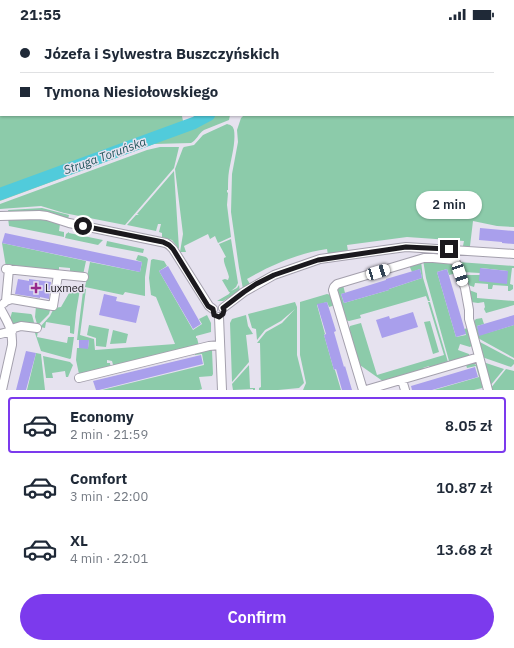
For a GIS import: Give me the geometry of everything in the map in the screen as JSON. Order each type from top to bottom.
[{"type":"street","points":[[0,216],[47,216],[69,223],[163,242],[169,245],[178,256],[208,306],[213,309],[214,315],[219,317]]},
{"type":"street","points":[[223,308],[256,284],[274,275],[318,260],[406,247],[514,254]]},
{"type":"street","points":[[455,250],[455,260],[465,288],[469,319],[486,390]]},
{"type":"street","points":[[455,260],[424,258],[337,284],[334,287],[334,290],[364,390],[479,357]]},
{"type":"street","points":[[2,390],[13,338],[2,305],[7,269],[84,278]]},
{"type":"street","points":[[2,305],[12,300],[53,306],[58,275]]},
{"type":"street","points":[[213,309],[217,306],[221,306],[223,308]]},
{"type":"street","points":[[222,390],[219,317],[223,314],[223,308]]},
{"type":"street","points":[[0,334],[21,326],[37,328]]},
{"type":"street","points":[[79,378],[209,346],[220,345]]},
{"type":"street","points":[[402,380],[405,390]]},
{"type":"green space","points":[[0,116],[182,116],[184,126],[0,189]]},
{"type":"green space","points":[[230,116],[229,120],[204,130],[191,143],[154,144],[0,201],[0,195],[193,125],[209,117]]},
{"type":"green space","points":[[243,116],[514,116],[514,227],[497,226],[473,221],[469,248],[465,248],[463,246],[464,241],[407,237],[347,245],[348,251],[328,255],[327,249],[306,253],[275,264],[247,279],[250,284],[243,289],[231,212],[232,174],[238,142],[237,130]]},
{"type":"green space","points":[[227,124],[231,125],[234,130],[234,145],[227,190],[227,205],[231,237],[218,243],[215,236],[210,239],[208,234],[184,246],[186,252],[180,252],[183,234],[175,169],[184,147],[194,145],[203,135]]},
{"type":"green space","points":[[160,147],[179,147],[174,168],[125,225],[64,213],[41,206],[0,209],[0,204],[147,150]]},
{"type":"green space","points":[[174,171],[179,249],[172,240],[162,237],[162,233],[159,232],[161,224],[158,224],[156,231],[127,225],[136,215],[139,215],[137,214]]},
{"type":"green space","points":[[42,208],[69,215],[68,219],[9,213],[8,210]]},
{"type":"green space","points":[[43,217],[60,224],[59,231],[64,232],[64,237],[9,226],[8,218]]},
{"type":"green space","points":[[69,232],[103,240],[98,245],[65,238],[66,234]]},
{"type":"green space","points":[[231,239],[238,283],[231,291],[239,285],[240,291],[223,301],[217,301],[230,292],[222,280],[228,280],[229,277],[224,262],[224,258],[226,257],[219,244]]},
{"type":"green space","points":[[107,241],[144,249],[143,253],[106,246]]},
{"type":"green space","points":[[2,243],[86,261],[83,275],[70,272],[70,268],[59,267],[59,271],[6,267]]},
{"type":"green space","points":[[138,255],[148,259],[145,277],[145,296],[125,292],[123,295],[85,287],[90,262],[140,272],[142,262],[136,260]]},
{"type":"green space","points":[[151,260],[164,261],[167,266],[159,271],[193,330],[202,324],[199,319],[207,315],[211,323],[211,332],[196,336],[199,346],[114,368],[112,361],[107,360],[107,363],[110,363],[111,369],[79,374],[76,360],[77,348],[88,348],[89,340],[77,340],[83,291],[85,289],[80,335],[94,339],[95,350],[175,344],[156,297],[151,295],[149,278]]},
{"type":"green space","points":[[423,260],[454,262],[457,273],[449,275],[447,269],[437,272],[456,337],[466,335],[464,329],[468,328],[473,345],[470,347],[460,344],[458,350],[469,354],[469,358],[449,362],[426,278]]},
{"type":"green space","points":[[421,261],[423,278],[430,301],[428,301],[426,296],[360,315],[361,318],[349,321],[345,320],[337,291],[339,286],[343,285],[345,293],[341,294],[344,303],[389,290],[422,278],[420,269],[412,272],[409,265]]},
{"type":"green space","points":[[458,262],[514,266],[514,268],[512,268],[510,284],[513,285],[513,289],[508,291],[508,286],[493,285],[492,289],[488,289],[488,284],[475,283],[474,287],[468,285],[465,277],[467,275],[480,275],[508,271],[481,268],[480,273],[462,272]]},
{"type":"green space","points":[[72,288],[80,289],[74,334],[70,333],[70,326],[46,322],[45,328],[40,327],[50,316],[54,308],[61,307]]},
{"type":"green space","points":[[469,290],[477,293],[477,298],[514,301],[514,305],[486,313],[484,309],[484,302],[471,302]]},
{"type":"green space","points":[[327,294],[331,295],[335,305],[329,307],[327,302],[317,305],[325,334],[324,335],[341,390],[303,390],[306,383],[300,355],[300,302]]},
{"type":"green space","points":[[295,302],[297,307],[297,355],[304,383],[299,388],[259,390],[261,387],[260,343],[257,343],[266,332],[282,323],[295,309],[281,321],[265,330],[257,340],[256,329],[252,328],[248,314]]},
{"type":"green space","points":[[428,302],[430,302],[448,362],[430,368],[429,366],[423,368],[424,370],[384,382],[357,363],[348,331],[350,326],[361,323],[377,375],[444,355]]},
{"type":"green space","points":[[36,306],[51,307],[49,314],[38,325],[35,317]]},
{"type":"green space","points":[[12,312],[31,314],[35,326],[12,324],[10,319]]},
{"type":"green space","points":[[246,315],[248,326],[253,334],[246,335],[249,362],[232,382],[230,323],[232,319]]},
{"type":"green space","points":[[482,318],[484,324],[477,326],[480,335],[514,325],[514,358],[476,337],[473,322],[476,319]]},
{"type":"green space","points":[[430,321],[439,352],[433,354],[424,322]]},
{"type":"green space","points":[[89,325],[109,329],[106,347],[96,346],[96,338],[87,335]]},
{"type":"green space","points":[[36,330],[38,331],[37,337],[67,343],[68,337],[74,337],[71,358],[70,359],[41,351],[35,333]]},
{"type":"green space","points":[[113,330],[128,334],[126,343],[110,344]]},
{"type":"green space","points":[[478,341],[514,360],[514,364],[511,367],[482,357]]},
{"type":"green space","points":[[211,349],[213,374],[212,376],[199,377],[202,389],[102,390],[204,365],[202,354],[195,355],[195,353]]},
{"type":"green space","points":[[36,353],[41,354],[45,390],[27,390]]},
{"type":"green space","points":[[43,356],[70,362],[73,365],[68,377],[66,377],[65,371],[52,373],[53,378],[46,378]]},
{"type":"green space","points":[[471,363],[479,367],[483,384],[482,388],[474,390],[434,390],[479,377],[476,366],[467,368],[466,365]]},
{"type":"green space","points":[[484,363],[504,369],[490,386]]},
{"type":"green space","points":[[249,365],[250,388],[255,388],[255,390],[233,390],[232,384]]},
{"type":"green space","points":[[506,369],[514,371],[514,390],[491,390],[490,389]]},
{"type":"building","points":[[480,228],[514,231],[514,244],[479,240]]},
{"type":"building","points":[[5,233],[142,262],[140,272],[2,243]]},
{"type":"building","points":[[168,266],[201,324],[193,329],[159,271]]},
{"type":"building","points":[[480,268],[508,271],[507,284],[479,281]]},
{"type":"building","points":[[420,269],[422,278],[389,290],[344,303],[341,294]]},
{"type":"building","points":[[447,269],[466,334],[456,337],[437,272]]},
{"type":"building","points":[[18,279],[51,282],[49,299],[15,294]]},
{"type":"building","points":[[104,294],[117,297],[116,301],[140,306],[136,323],[99,315]]},
{"type":"building","points":[[327,302],[336,331],[334,332],[352,390],[342,390],[336,369],[334,370],[324,335],[326,334],[317,304]]},
{"type":"building","points":[[413,312],[418,327],[382,338],[376,320],[389,316],[390,319]]},
{"type":"building","points":[[514,315],[514,325],[479,336],[477,326]]},
{"type":"building","points":[[79,340],[89,340],[88,349],[79,348]]},
{"type":"building","points":[[26,351],[36,353],[26,390],[16,390]]},
{"type":"building","points":[[201,355],[203,364],[99,390],[96,390],[93,381]]},
{"type":"building","points":[[475,367],[478,377],[432,390],[412,390],[411,386]]},
{"type":"waterway","name":"Struga Toruńska","points":[[0,194],[194,123],[207,116]]},
{"type":"place","name":"Luxmed","points":[[36,288]]},
{"type":"route","points":[[83,226],[163,242],[171,246],[208,306],[213,309],[212,311],[217,317],[221,317],[224,310],[223,308],[256,284],[274,275],[324,258],[406,247],[449,249]]}]
